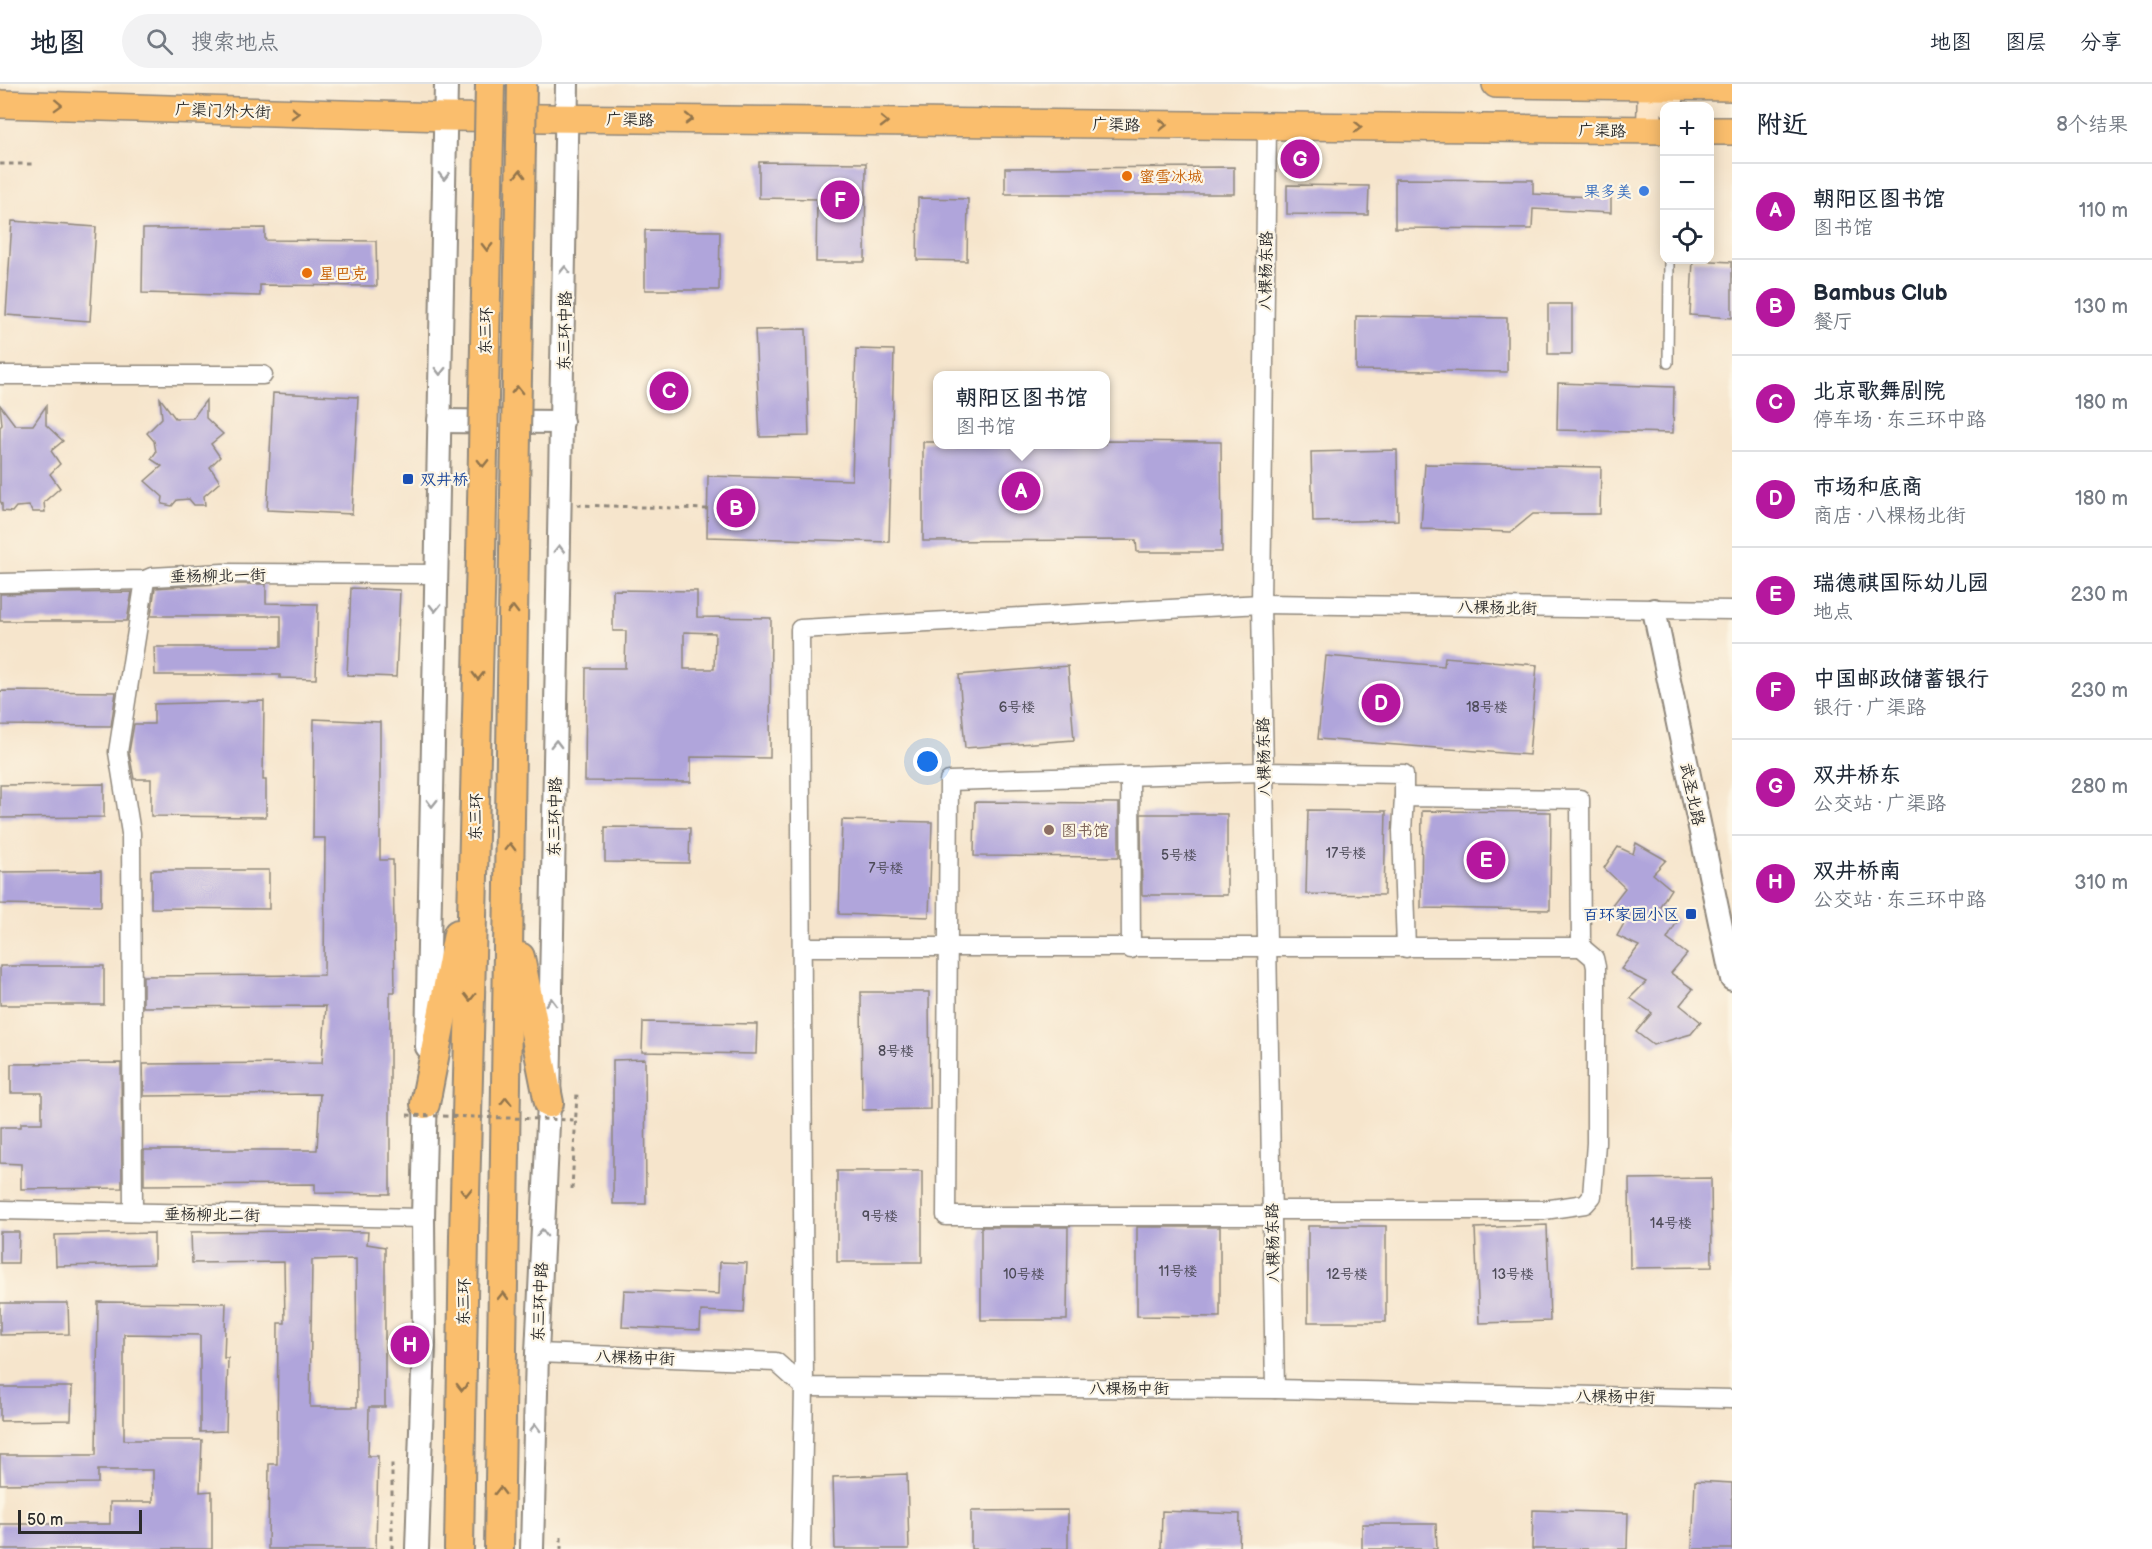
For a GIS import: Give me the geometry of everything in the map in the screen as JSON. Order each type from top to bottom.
[{"type":"highway","name":"东三环","points":[[459,1549],[489,84]]},
{"type":"highway","name":"东三环","points":[[499,1549],[522,84]]},
{"type":"highway","points":[[416,1110],[474,856]]},
{"type":"highway","points":[[509,905],[549,1103]]},
{"type":"main road","points":[[1496,84],[1663,90],[1732,87]]},
{"type":"main road","points":[[1657,130],[1663,90]]},
{"type":"main road","name":"广渠门外大街","points":[[0,104],[445,117],[567,118]]},
{"type":"main road","name":"广渠路","points":[[567,118],[1657,130]]},
{"type":"main road","points":[[1714,131],[1732,131]]},
{"type":"street","points":[[417,1549],[424,1342],[423,1218],[416,1110],[436,574],[446,84]]},
{"type":"street","name":"东三环中路","points":[[532,1549],[537,1353],[549,1103],[567,84]]},
{"type":"street","name":"八棵杨东路","points":[[1267,126],[1261,604],[1275,1389]]},
{"type":"street","points":[[0,375],[263,375]]},
{"type":"street","points":[[439,421],[562,422]]},
{"type":"street","name":"垂杨柳北一街","points":[[0,582],[145,580],[152,577],[223,573],[436,574]]},
{"type":"street","points":[[133,1212],[131,833],[118,752],[145,580]]},
{"type":"street","name":"八棵杨北街","points":[[802,947],[800,629],[1261,604],[1732,610]]},
{"type":"street","name":"武圣北路","points":[[1654,610],[1732,979]]},
{"type":"street","points":[[801,1549],[804,1387],[802,947],[947,948],[1131,949],[1267,949],[1581,947],[1594,958],[1596,968],[1596,1143],[1592,1196],[1585,1204],[1544,1210],[946,1216],[947,948],[949,781],[1263,772],[1404,774],[1402,831],[1406,948]]},
{"type":"street","points":[[1130,777],[1131,949]]},
{"type":"street","points":[[1404,796],[1580,799],[1581,947]]},
{"type":"street","name":"垂杨柳北二街","points":[[0,1210],[423,1218]]},
{"type":"street","name":"八棵杨中街","points":[[537,1353],[776,1362],[804,1387],[1275,1389],[1732,1399]]},
{"type":"lane","points":[[1668,363],[1669,264]]},
{"type":"path","points":[[0,164],[35,164]]},
{"type":"path","points":[[560,505],[707,509]]},
{"type":"path","points":[[572,1189],[577,1093]]},
{"type":"path","points":[[416,1110],[575,1120]]},
{"type":"path","points":[[392,1462],[392,1549]]},
{"type":"path","points":[[561,1537],[561,1549]]},
{"type":"building","points":[[759,162],[866,163],[865,262],[816,262],[817,199],[759,198]]},
{"type":"building","points":[[1234,167],[1234,194],[1005,194],[1005,168]]},
{"type":"building","points":[[1395,179],[1533,180],[1533,194],[1611,198],[1611,213],[1533,209],[1532,229],[1395,228]]},
{"type":"building","points":[[1287,185],[1369,186],[1368,215],[1287,214]]},
{"type":"building","points":[[918,198],[968,199],[967,261],[917,260]]},
{"type":"building","points":[[12,221],[96,227],[90,321],[6,315]]},
{"type":"building","points":[[265,228],[265,240],[376,241],[377,286],[260,285],[260,296],[142,293],[143,229]]},
{"type":"building","points":[[645,230],[720,231],[719,290],[645,290]]},
{"type":"building","points":[[1714,261],[1732,262],[1732,318],[1690,315],[1693,264],[1714,264]]},
{"type":"building","points":[[1548,304],[1572,304],[1572,354],[1548,354]]},
{"type":"building","points":[[1356,316],[1507,318],[1507,372],[1356,370]]},
{"type":"building","points":[[806,329],[809,436],[760,437],[755,330]]},
{"type":"building","points":[[856,349],[894,350],[889,542],[707,537],[708,476],[852,480]]},
{"type":"building","points":[[1558,383],[1674,387],[1673,433],[1557,430]]},
{"type":"building","points":[[273,393],[358,397],[352,514],[267,510]]},
{"type":"building","points":[[160,398],[175,418],[193,418],[206,400],[206,418],[223,434],[211,444],[220,457],[210,467],[220,482],[204,496],[205,505],[194,505],[189,499],[177,500],[172,506],[162,504],[163,497],[145,481],[162,466],[151,459],[156,452],[154,441],[147,433],[162,418]]},
{"type":"building","points":[[0,405],[15,425],[33,425],[46,406],[46,425],[63,441],[51,451],[60,464],[50,474],[60,488],[44,502],[45,512],[33,512],[29,506],[16,507],[12,512],[2,511],[0,501],[0,427],[2,425]]},
{"type":"building","points":[[1110,441],[1221,442],[1222,552],[1137,552],[1136,540],[923,541],[923,442],[933,442],[933,449],[1110,449]]},
{"type":"building","points":[[1397,450],[1398,520],[1313,522],[1311,452]]},
{"type":"building","points":[[1425,464],[1601,467],[1600,514],[1533,514],[1511,532],[1421,529]]},
{"type":"building","points":[[266,584],[266,603],[318,604],[316,679],[280,678],[280,675],[155,675],[154,647],[281,647],[281,616],[151,616],[155,588]]},
{"type":"building","points":[[351,588],[400,590],[396,677],[347,675]]},
{"type":"building","points":[[613,590],[697,591],[697,617],[771,618],[770,758],[691,757],[691,782],[585,781],[586,668],[625,668],[626,631],[613,631]],"holes":[[[684,632],[715,633],[714,669],[684,669]]]},
{"type":"building","points":[[132,592],[127,621],[0,621],[0,594]]},
{"type":"building","points":[[1326,656],[1444,666],[1445,657],[1537,665],[1529,755],[1318,739]]},
{"type":"building","points":[[1068,666],[1074,740],[965,748],[959,675]]},
{"type":"building","points":[[0,691],[116,692],[111,726],[0,725]]},
{"type":"building","points":[[264,701],[263,780],[266,780],[266,817],[151,816],[151,779],[134,779],[129,752],[134,724],[154,724],[154,704]]},
{"type":"building","points":[[314,719],[380,722],[380,860],[393,860],[395,992],[390,992],[390,1194],[315,1193],[315,1184],[144,1185],[144,1150],[317,1150],[320,1094],[144,1096],[143,1064],[322,1063],[326,1006],[143,1007],[143,976],[324,975],[325,838],[313,838]]},
{"type":"building","points":[[104,784],[104,817],[0,818],[0,785]]},
{"type":"building","name":"图书馆","points":[[975,802],[1119,803],[1119,857],[974,856]]},
{"type":"building","points":[[1308,810],[1386,811],[1384,895],[1306,894]]},
{"type":"building","points":[[1422,811],[1551,812],[1550,910],[1421,908]]},
{"type":"building","points":[[1141,814],[1227,814],[1227,895],[1142,895]]},
{"type":"building","points":[[842,820],[932,822],[929,917],[839,914]]},
{"type":"building","points":[[605,827],[690,828],[689,863],[605,862]]},
{"type":"building","points":[[1636,843],[1666,860],[1653,874],[1671,889],[1660,906],[1678,920],[1667,939],[1687,954],[1671,973],[1693,989],[1680,1005],[1701,1022],[1691,1034],[1653,1045],[1636,1032],[1652,1013],[1630,998],[1646,982],[1621,969],[1639,946],[1617,936],[1628,916],[1611,906],[1625,888],[1604,868],[1618,847],[1633,854]]},
{"type":"building","points":[[151,870],[269,870],[269,909],[151,908]]},
{"type":"building","points":[[101,871],[101,906],[0,904],[0,872]]},
{"type":"building","points":[[0,966],[104,966],[104,1005],[0,1005]]},
{"type":"building","points":[[861,992],[929,992],[930,1109],[862,1110]]},
{"type":"building","points":[[643,1022],[757,1024],[756,1054],[642,1052]]},
{"type":"building","points":[[645,1059],[646,1204],[613,1204],[613,1060]]},
{"type":"building","points":[[121,1063],[122,1188],[21,1189],[21,1164],[0,1163],[0,1127],[21,1127],[21,1123],[42,1123],[42,1093],[11,1093],[11,1064]]},
{"type":"building","points":[[837,1171],[922,1171],[922,1262],[837,1262]]},
{"type":"building","points":[[1711,1178],[1712,1267],[1630,1268],[1629,1179]]},
{"type":"building","points":[[1547,1225],[1550,1321],[1479,1323],[1475,1228]]},
{"type":"building","points":[[1308,1226],[1386,1226],[1386,1322],[1308,1322]]},
{"type":"building","points":[[981,1227],[1068,1227],[1067,1320],[981,1320]]},
{"type":"building","points":[[1137,1227],[1220,1227],[1220,1317],[1137,1316]]},
{"type":"building","points":[[0,1232],[19,1232],[18,1263],[0,1263]]},
{"type":"building","points":[[191,1232],[368,1232],[367,1244],[385,1247],[385,1407],[369,1407],[368,1456],[378,1456],[376,1549],[268,1549],[269,1464],[277,1464],[278,1323],[285,1323],[284,1262],[192,1263]],"holes":[[[356,1259],[357,1407],[310,1407],[312,1260]]]},
{"type":"building","points":[[154,1233],[154,1264],[56,1266],[55,1235]]},
{"type":"building","points":[[720,1262],[747,1263],[744,1313],[701,1311],[700,1330],[622,1327],[624,1290],[719,1294]]},
{"type":"building","points":[[98,1302],[226,1303],[224,1358],[228,1358],[226,1431],[200,1432],[200,1335],[124,1334],[124,1440],[202,1440],[200,1492],[212,1491],[212,1549],[0,1549],[0,1524],[110,1524],[110,1502],[153,1502],[153,1470],[98,1470],[98,1483],[0,1484],[0,1455],[96,1455]]},
{"type":"building","points":[[0,1303],[68,1303],[69,1334],[0,1335]]},
{"type":"building","points":[[0,1387],[72,1387],[71,1420],[0,1421]]},
{"type":"building","points":[[907,1474],[909,1549],[835,1549],[833,1477]]},
{"type":"building","points":[[1695,1481],[1732,1483],[1732,1549],[1692,1549]]},
{"type":"building","points":[[1068,1510],[1068,1549],[971,1549],[971,1511]]},
{"type":"building","points":[[1533,1510],[1628,1513],[1627,1549],[1532,1549]]},
{"type":"building","points":[[1162,1511],[1240,1514],[1239,1549],[1161,1549]]},
{"type":"building","points":[[1362,1524],[1436,1524],[1437,1549],[1362,1549]]},
{"type":"place","name":"双井桥东","points":[[1300,159]]},
{"type":"place","name":"蜜雪冰城","points":[[1127,176]]},
{"type":"place","name":"果多美","points":[[1644,191]]},
{"type":"place","name":"中国邮政储蓄银行","points":[[840,200]]},
{"type":"place","name":"星巴克","points":[[307,273]]},
{"type":"place","name":"北京歌舞剧院","points":[[669,391]]},
{"type":"place","name":"双井桥","points":[[408,479]]},
{"type":"place","name":"朝阳区图书馆","points":[[1021,491]]},
{"type":"place","name":"Bambus Club","points":[[736,508]]},
{"type":"place","name":"市场和底商","points":[[1381,703]]},
{"type":"place","name":"图书馆","points":[[1049,830]]},
{"type":"place","name":"瑞德祺国际幼儿园","points":[[1486,860]]},
{"type":"place","name":"百环家园小区","points":[[1691,914]]},
{"type":"place","name":"双井桥南","points":[[410,1345]]}]
